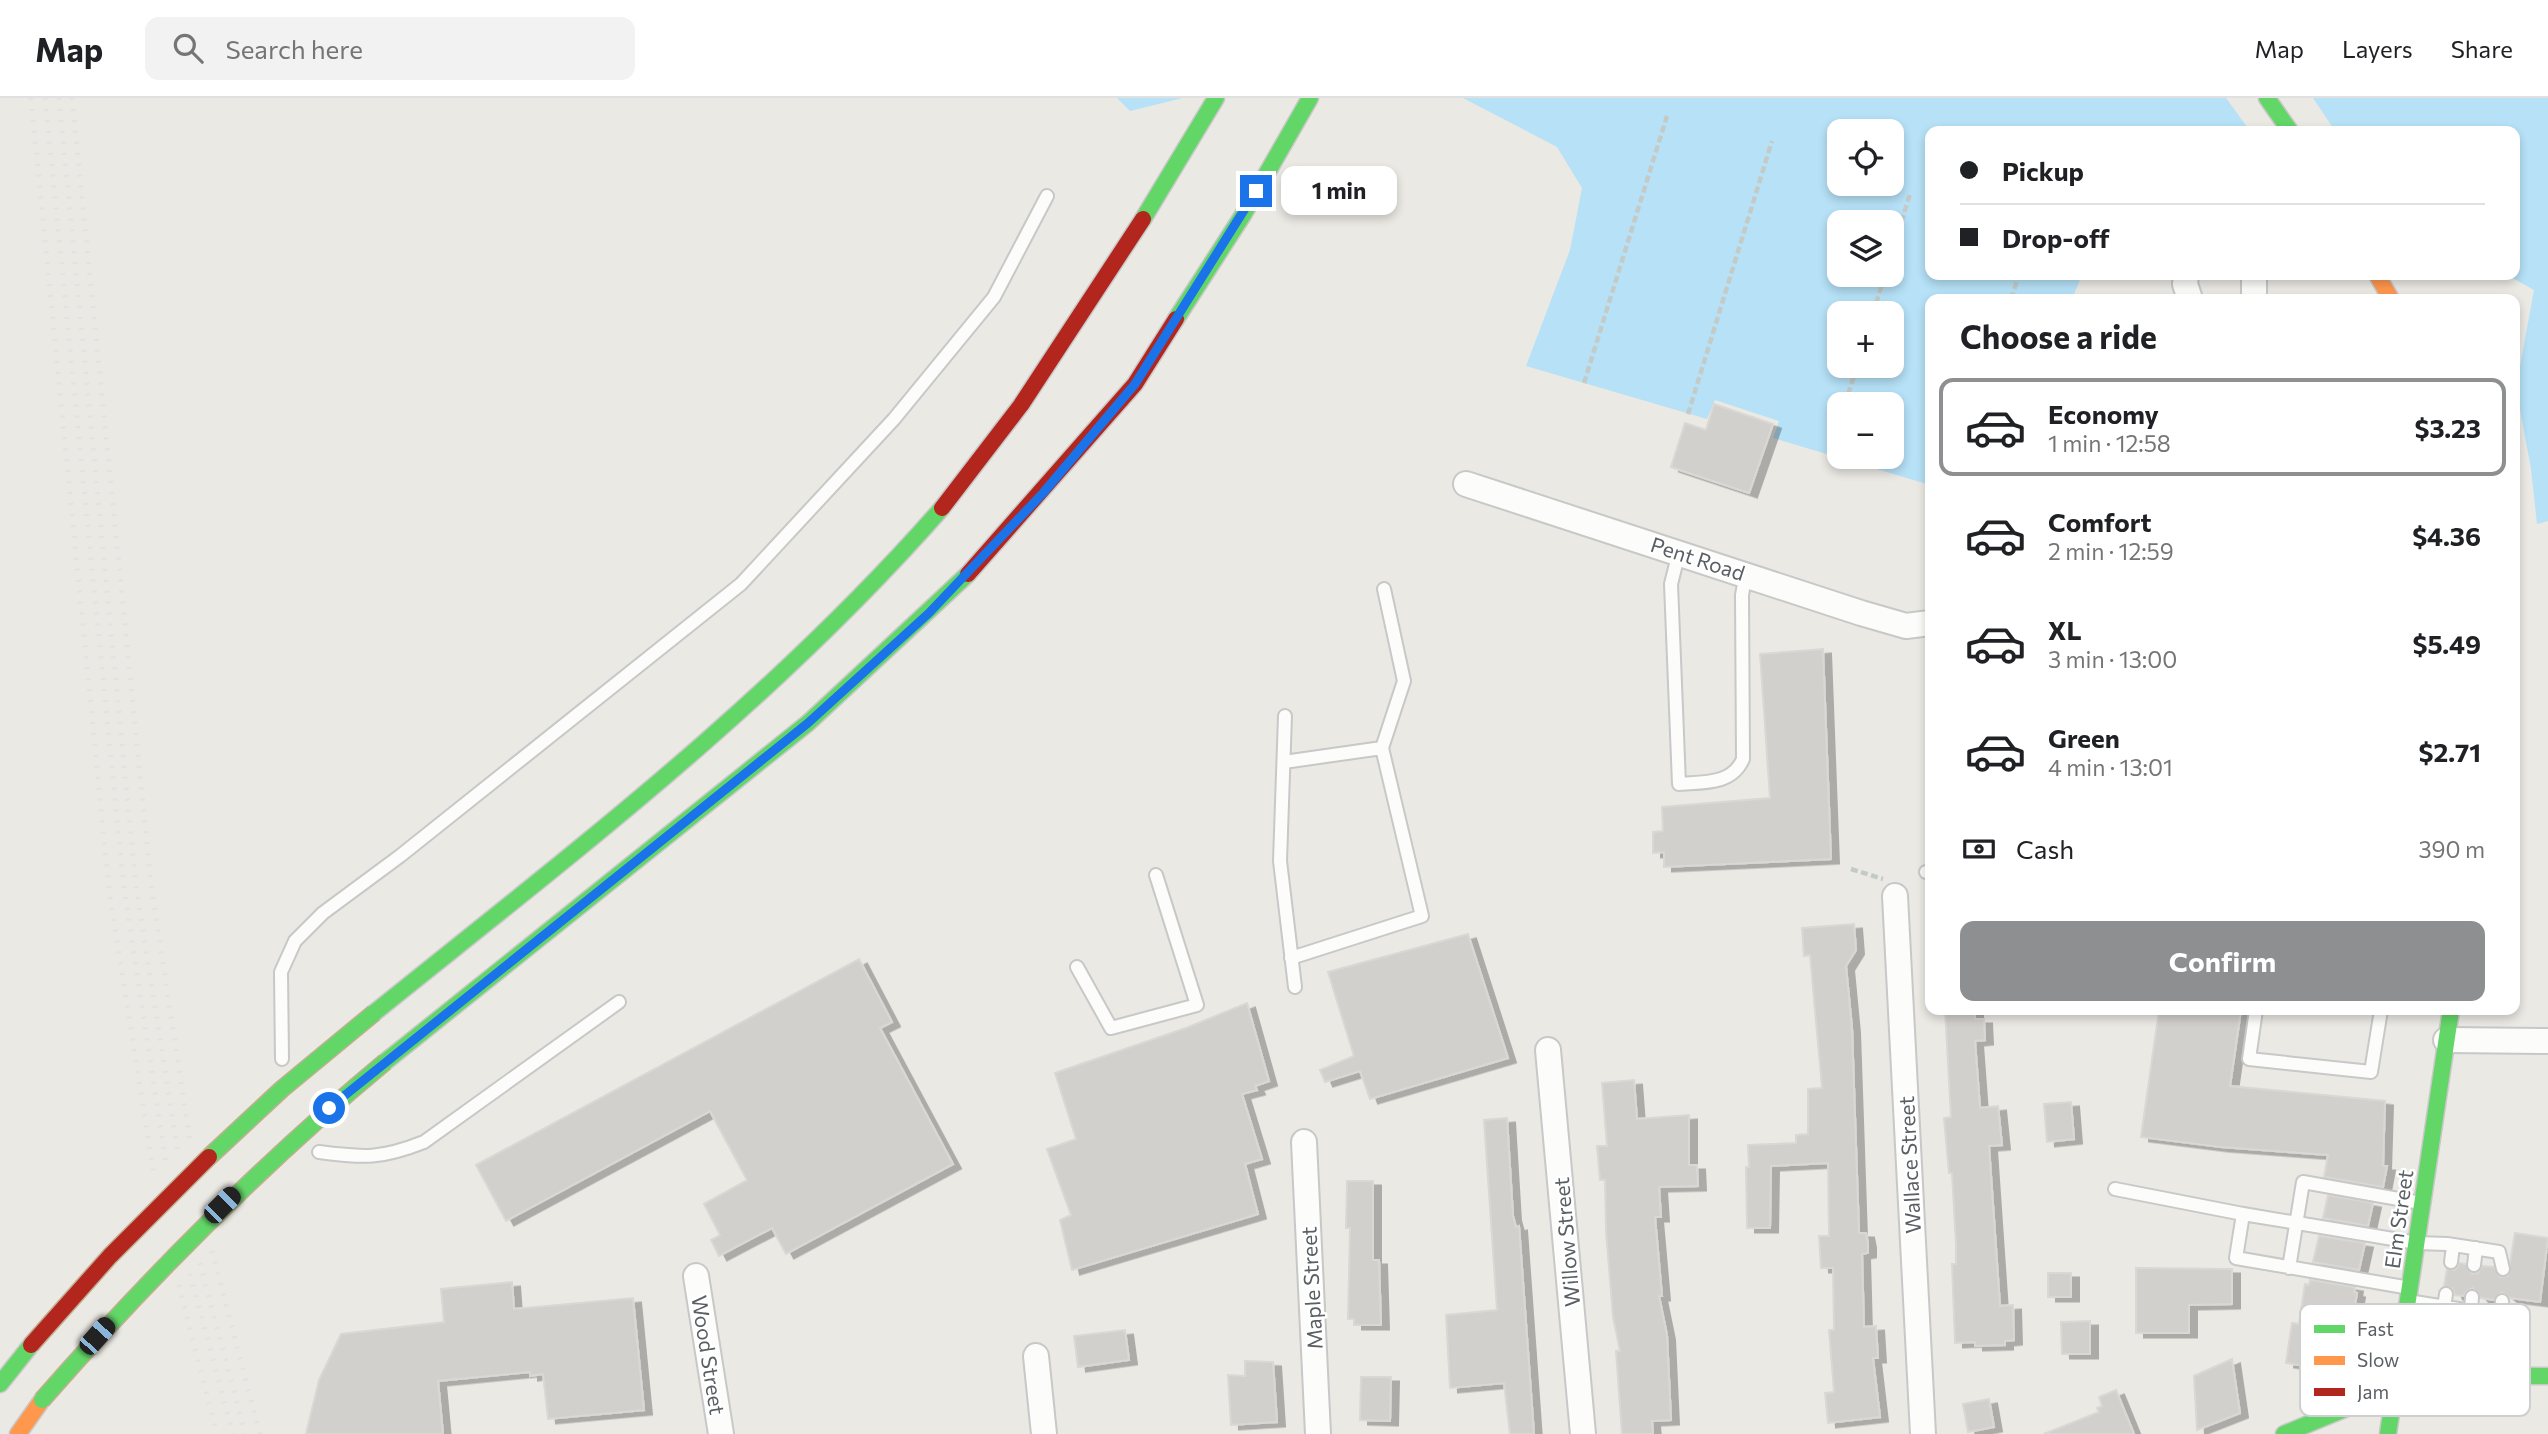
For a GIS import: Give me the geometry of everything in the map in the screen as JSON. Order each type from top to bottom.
[{"type":"main road","points":[[0,1384],[84,1283],[193,1171],[374,1013],[712,737],[833,627],[963,483],[1041,379],[1095,300],[1216,98]]},
{"type":"main road","points":[[18,1434],[42,1400],[150,1277],[217,1209],[297,1135],[808,723],[929,613],[1043,493],[1135,384],[1242,215],[1310,98]]},
{"type":"main road","points":[[2267,98],[2287,126]]},
{"type":"main road","name":"Elm Street","points":[[2408,1304],[2450,1015]]},
{"type":"main road","points":[[2530,1376],[2548,1376]]},
{"type":"main road","points":[[2284,1434],[2330,1416]]},
{"type":"main road","name":"Elm Street","points":[[2388,1434],[2391,1416]]},
{"type":"street","name":"Pent Road","points":[[1466,484],[1906,626],[1925,624]]},
{"type":"street","name":"Wallace Street","points":[[1895,896],[1923,1434]]},
{"type":"street","points":[[2446,1040],[2548,1041]]},
{"type":"street","name":"Willow Street","points":[[1548,1050],[1583,1434]]},
{"type":"street","name":"Maple Street","points":[[1304,1142],[1318,1434]]},
{"type":"street","name":"Wood Street","points":[[696,1276],[721,1434]]},
{"type":"street","points":[[1036,1356],[1044,1434]]},
{"type":"lane","points":[[282,1059],[281,972],[295,941],[323,913],[411,847],[741,584],[894,419],[994,296],[1047,196]]},
{"type":"lane","points":[[1679,552],[1671,584],[1679,784],[1722,780],[1732,774],[1743,759],[1742,596],[1746,573]]},
{"type":"lane","points":[[1291,958],[1422,916],[1382,748],[1404,681],[1384,589]]},
{"type":"lane","points":[[1285,716],[1280,861],[1295,987]]},
{"type":"lane","points":[[1284,762],[1382,748]]},
{"type":"lane","points":[[1077,967],[1111,1028],[1197,1005],[1156,875]]},
{"type":"lane","points":[[319,1152],[359,1157],[388,1156],[424,1142],[619,1002]]},
{"type":"lane","points":[[2255,1015],[2249,1059],[2371,1072],[2380,1015]]},
{"type":"lane","points":[[2289,1268],[2303,1182],[2422,1203]]},
{"type":"lane","points":[[2115,1189],[2417,1243],[2500,1252],[2503,1269]]},
{"type":"lane","points":[[2243,1214],[2236,1258],[2409,1295],[2433,1304]]},
{"type":"lane","points":[[2451,1262],[2454,1246]]},
{"type":"lane","points":[[2474,1265],[2476,1248]]},
{"type":"lane","points":[[2445,1304],[2446,1294]]},
{"type":"lane","points":[[2472,1297],[2472,1304]]},
{"type":"path","points":[[1584,383],[1667,116]]},
{"type":"path","points":[[1688,414],[1772,141]]},
{"type":"path","points":[[1904,213],[1910,194]]},
{"type":"water","points":[[1117,98],[1183,98],[1130,111]]},
{"type":"water","points":[[1463,98],[2548,98],[2548,521],[2537,524],[2531,469],[2520,410],[2520,366],[2534,290],[2516,280],[2520,280],[2520,126],[1925,126],[1925,280],[2080,280],[2074,294],[1925,294],[1925,484],[1877,469],[1904,469],[1904,392],[1827,392],[1827,454],[1773,438],[1779,421],[1715,400],[1707,419],[1526,366],[1570,250],[1582,188],[1557,147]]},
{"type":"pier","points":[[2226,98],[2313,98],[2332,126],[2246,126]]},
{"type":"building","points":[[1714,404],[1773,424],[1749,493],[1671,467],[1685,423],[1706,430]]},
{"type":"building","points":[[1823,649],[1831,859],[1664,867],[1664,852],[1653,853],[1653,832],[1663,831],[1662,807],[1770,798],[1760,654]]},
{"type":"building","points":[[1854,924],[1856,950],[1846,966],[1852,1028],[1859,1233],[1866,1233],[1868,1243],[1868,1253],[1862,1254],[1864,1327],[1876,1326],[1878,1358],[1873,1358],[1880,1417],[1828,1423],[1825,1393],[1834,1392],[1829,1330],[1834,1330],[1833,1268],[1821,1268],[1819,1236],[1829,1236],[1828,1163],[1771,1166],[1770,1228],[1747,1228],[1746,1167],[1749,1167],[1748,1145],[1796,1143],[1796,1135],[1808,1134],[1808,1089],[1822,1088],[1810,955],[1804,956],[1802,928]]},
{"type":"building","points":[[1468,934],[1508,1058],[1370,1099],[1360,1071],[1325,1082],[1320,1070],[1354,1056],[1328,972]]},
{"type":"building","points":[[859,959],[892,1022],[880,1028],[953,1164],[786,1254],[772,1228],[719,1256],[711,1240],[720,1235],[704,1204],[747,1180],[710,1111],[506,1221],[476,1165]]},
{"type":"building","points":[[1247,1003],[1269,1081],[1255,1086],[1257,1090],[1242,1094],[1262,1159],[1245,1164],[1258,1214],[1072,1270],[1060,1220],[1071,1215],[1047,1149],[1076,1139],[1055,1073],[1186,1028]]},
{"type":"building","points":[[1945,1015],[1975,1015],[1975,1019],[1984,1019],[1985,1040],[1975,1041],[1980,1108],[1998,1106],[2002,1145],[1989,1146],[2000,1306],[2013,1305],[2014,1340],[2005,1341],[2005,1345],[1975,1346],[1975,1342],[1955,1343],[1952,1264],[1956,1264],[1956,1245],[1952,1173],[1949,1173],[1944,1118],[1951,1117]]},
{"type":"building","points":[[2158,1015],[2240,1015],[2230,1086],[2385,1101],[2383,1166],[2387,1166],[2383,1187],[2324,1177],[2328,1155],[2221,1147],[2141,1137]]},
{"type":"building","points":[[1634,1080],[1637,1119],[1689,1115],[1689,1165],[1697,1165],[1698,1186],[1659,1187],[1661,1217],[1655,1217],[1662,1296],[1659,1296],[1667,1335],[1671,1420],[1652,1421],[1653,1434],[1622,1434],[1616,1351],[1620,1351],[1613,1317],[1605,1180],[1600,1180],[1597,1146],[1607,1146],[1602,1083]]},
{"type":"building","points":[[2071,1102],[2074,1139],[2047,1142],[2044,1104]]},
{"type":"building","points":[[1507,1118],[1513,1216],[1516,1227],[1519,1226],[1534,1434],[1510,1434],[1504,1383],[1450,1388],[1446,1315],[1497,1310],[1484,1120]]},
{"type":"building","points":[[1347,1181],[1373,1181],[1373,1260],[1379,1260],[1381,1325],[1354,1325],[1354,1319],[1348,1319],[1350,1228],[1346,1228]]},
{"type":"building","points":[[2328,1195],[2373,1203],[2368,1226],[2323,1218]]},
{"type":"building","points":[[2515,1233],[2548,1238],[2540,1302],[2510,1298],[2502,1292],[2494,1300],[2481,1298],[2473,1288],[2463,1296],[2455,1295],[2452,1288],[2444,1286],[2447,1269],[2455,1270],[2460,1263],[2465,1264],[2472,1274],[2478,1273],[2483,1266],[2494,1267],[2500,1277],[2508,1276]]},
{"type":"building","points":[[2319,1236],[2365,1243],[2359,1270],[2313,1262]]},
{"type":"building","points":[[2136,1268],[2232,1269],[2232,1304],[2189,1305],[2189,1333],[2136,1333]]},
{"type":"building","points":[[2048,1273],[2071,1273],[2071,1297],[2048,1297]]},
{"type":"building","points":[[2310,1280],[2355,1287],[2355,1304],[2302,1304],[2305,1284],[2309,1285]]},
{"type":"building","points":[[512,1282],[514,1309],[633,1298],[644,1410],[548,1419],[543,1374],[530,1376],[530,1372],[438,1381],[443,1434],[306,1434],[319,1380],[341,1334],[444,1322],[441,1289]]},
{"type":"building","points":[[2300,1317],[2300,1365],[2286,1363],[2292,1323],[2299,1324]]},
{"type":"building","points":[[2090,1321],[2090,1354],[2062,1354],[2061,1322]]},
{"type":"building","points":[[1125,1330],[1129,1360],[1078,1367],[1074,1336]]},
{"type":"building","points":[[2232,1359],[2240,1413],[2197,1430],[2194,1376]]},
{"type":"building","points":[[1245,1361],[1273,1362],[1277,1422],[1231,1425],[1228,1375],[1245,1376]]},
{"type":"building","points":[[1361,1377],[1391,1377],[1390,1421],[1360,1420]]},
{"type":"building","points":[[2116,1390],[2134,1434],[2044,1434],[2099,1412],[2097,1408],[2102,1406],[2099,1397]]},
{"type":"building","points":[[1989,1399],[1994,1427],[1968,1432],[1963,1404]]},
{"type":"railway","points":[[31,98],[109,890],[154,1176]]},
{"type":"railway","points":[[45,98],[124,888],[166,1164]]},
{"type":"railway","points":[[59,98],[136,887],[178,1153]]},
{"type":"railway","points":[[72,98],[151,884],[190,1142]]},
{"type":"railway","points":[[212,1251],[260,1434]]},
{"type":"railway","points":[[200,1263],[245,1434]]},
{"type":"railway","points":[[190,1274],[233,1434]]},
{"type":"railway","points":[[179,1285],[217,1434]]},
{"type":"traffic: fast","points":[[1143,219],[1216,98]]},
{"type":"traffic: fast","points":[[1176,319],[1243,215],[1310,98]]},
{"type":"traffic: fast","points":[[2267,98],[2287,126]]},
{"type":"traffic: fast","points":[[374,1013],[597,834],[740,711],[877,579],[942,508]]},
{"type":"traffic: fast","points":[[385,1062],[808,723],[968,574]]},
{"type":"traffic: fast","points":[[209,1157],[282,1089],[374,1013]]},
{"type":"traffic: fast","points":[[2407,1304],[2450,1015]]},
{"type":"traffic: fast","points":[[42,1400],[207,1224],[294,1141],[385,1062]]},
{"type":"traffic: fast","points":[[0,1384],[31,1345]]},
{"type":"traffic: fast","points":[[2530,1376],[2548,1376]]},
{"type":"traffic: fast","points":[[2284,1434],[2328,1416]]},
{"type":"traffic: fast","points":[[2388,1434],[2391,1416]]},
{"type":"traffic: slow","points":[[2380,280],[2388,294]]},
{"type":"traffic: slow","points":[[18,1434],[42,1400]]},
{"type":"traffic: jam","points":[[942,508],[1021,405],[1143,219]]},
{"type":"traffic: jam","points":[[968,574],[1135,384],[1176,319]]},
{"type":"traffic: jam","points":[[31,1345],[110,1256],[209,1157]]},
{"type":"route","points":[[329,1108],[808,723],[929,613],[1043,493],[1135,384],[1256,191]]}]
